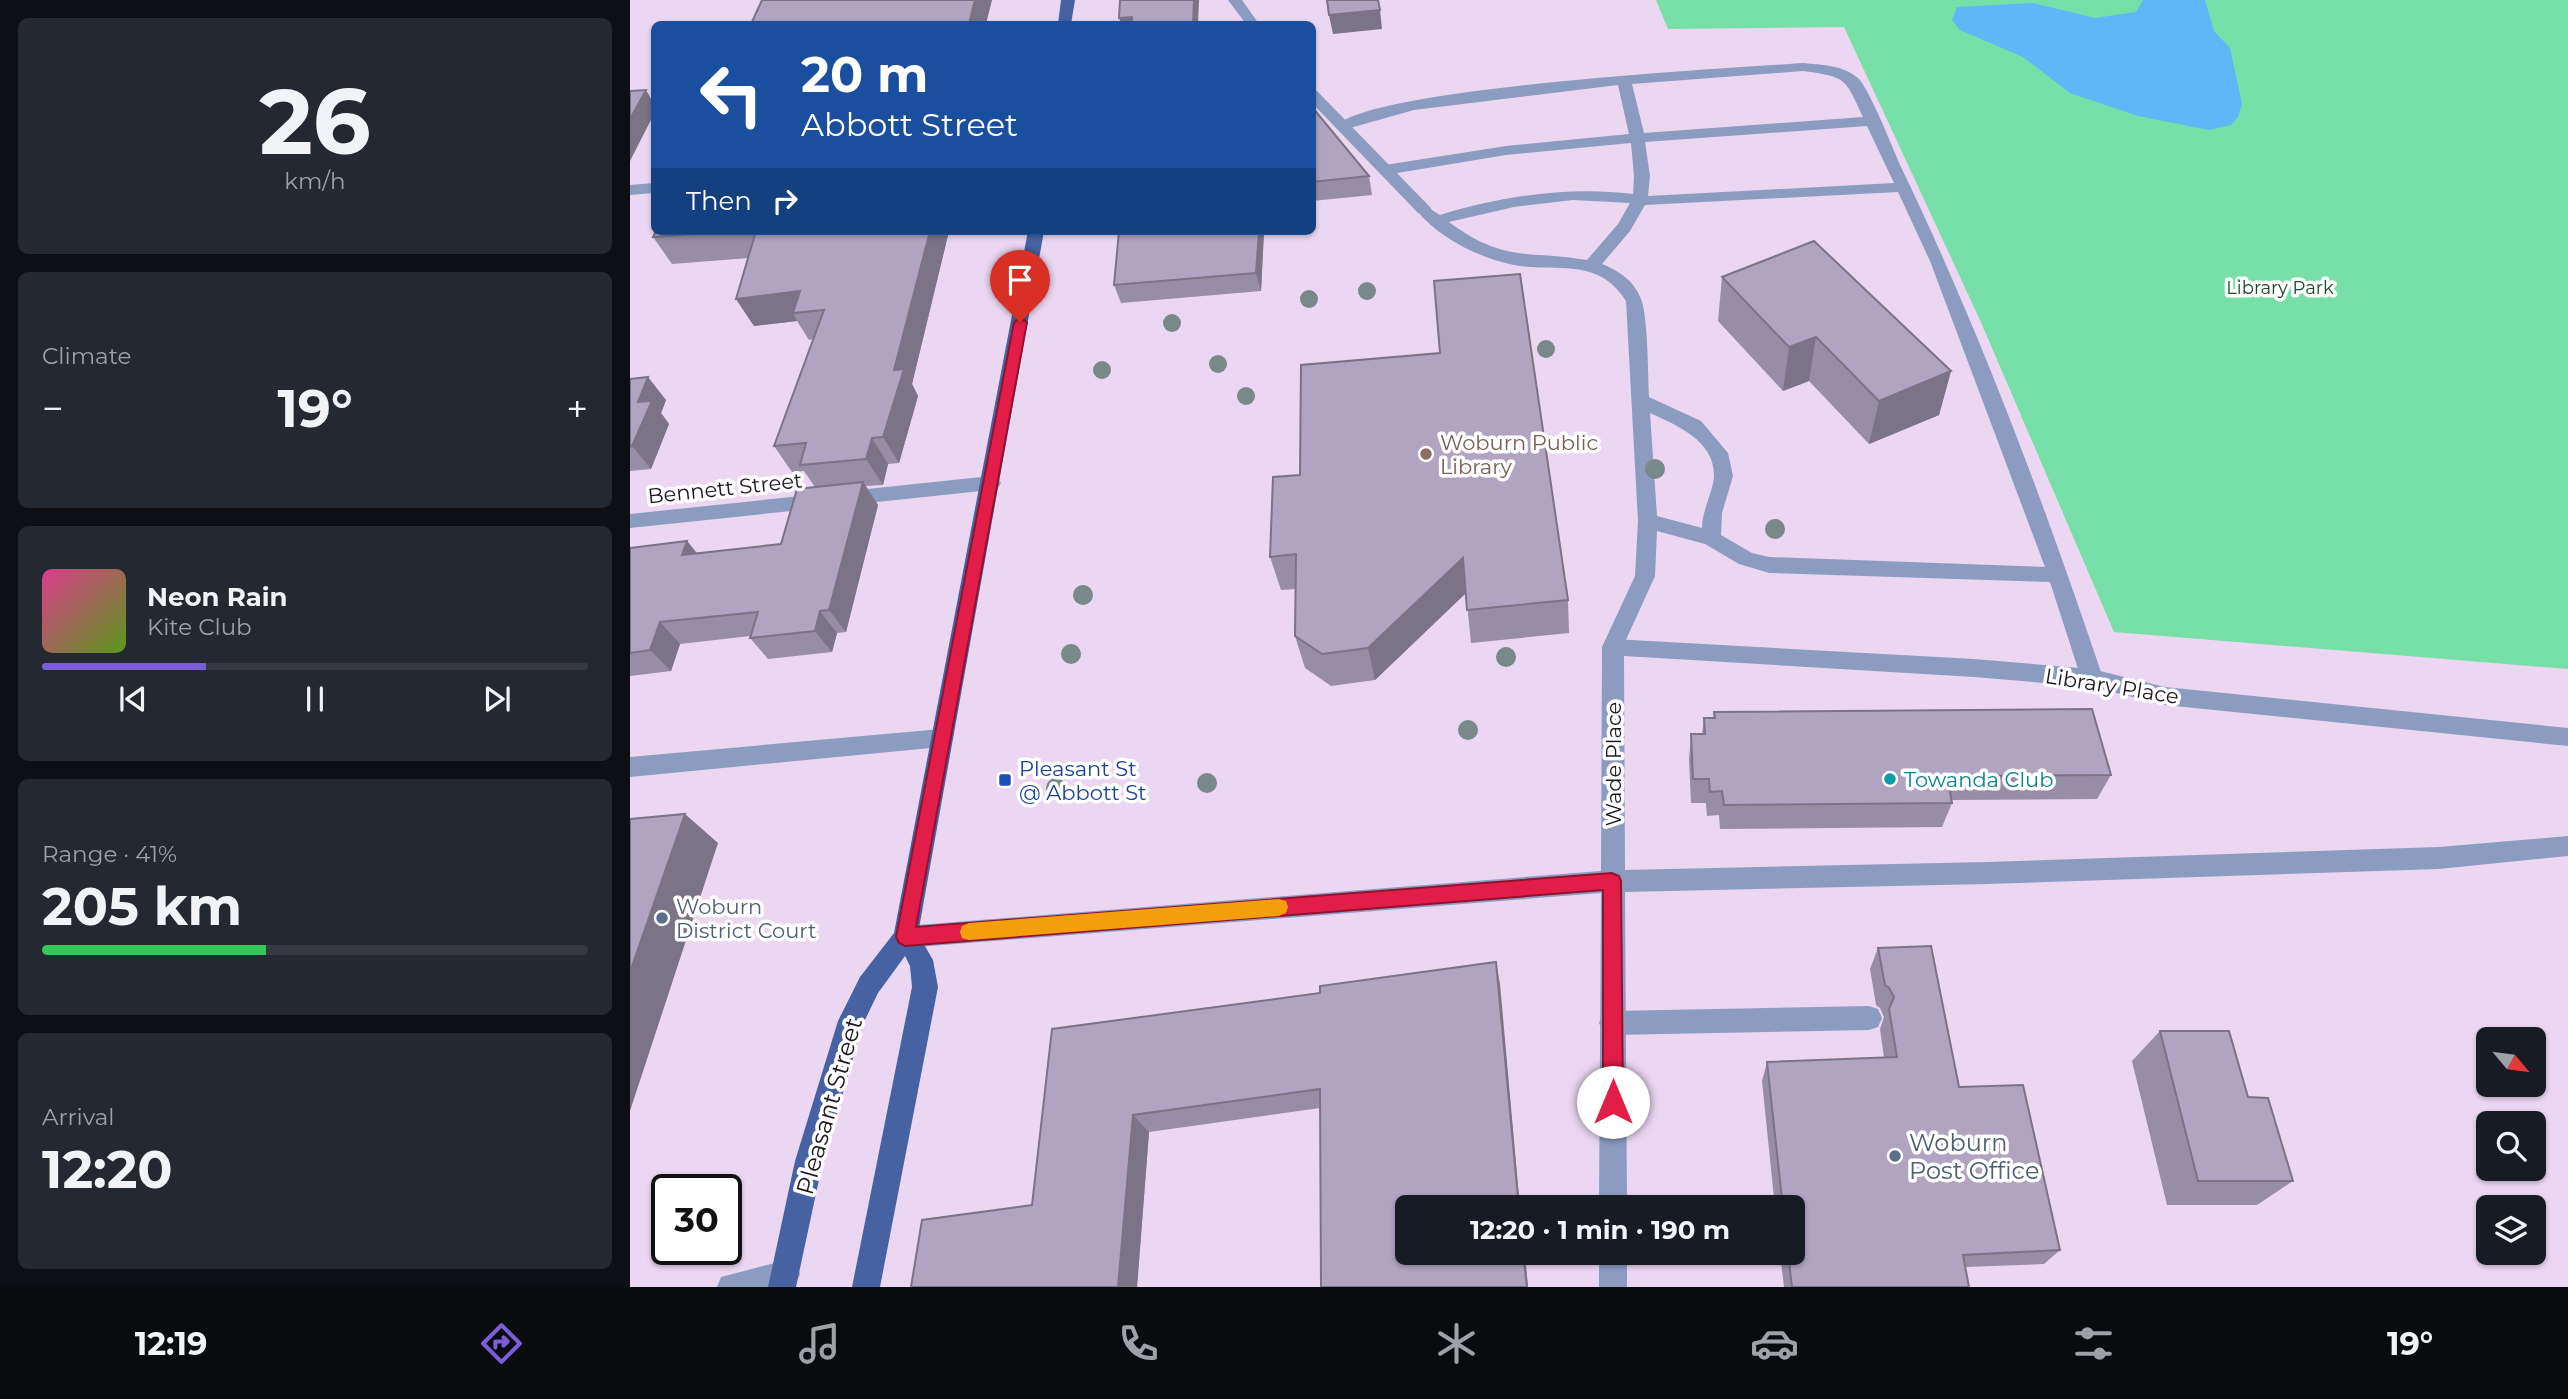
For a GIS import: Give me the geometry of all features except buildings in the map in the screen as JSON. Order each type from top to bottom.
[{"type":"main road","points":[[1065,21],[1068,0]]},
{"type":"main road","name":"Pleasant Street","points":[[784,1280],[809,1161],[851,1021],[870,985],[905,937],[1035,235]]},
{"type":"main road","points":[[866,1287],[925,987],[923,963],[917,950],[905,937]]},
{"type":"street","points":[[1235,0],[1251,21]]},
{"type":"street","points":[[1343,125],[1373,113],[1417,104],[1541,87],[1624,80],[1803,67],[1840,72],[1854,82],[1938,261],[2058,575],[2092,678]]},
{"type":"street","points":[[1593,264],[1611,245],[1639,202],[1642,175],[1624,80]]},
{"type":"street","points":[[1316,98],[1431,215],[1465,243],[1500,256],[1530,263],[1593,264],[1610,271],[1628,288],[1634,301],[1648,521],[1645,576],[1613,648]]},
{"type":"street","points":[[1385,170],[1422,163],[1636,138],[1874,121]]},
{"type":"street","points":[[1431,215],[1595,195],[1639,202],[1904,187]]},
{"type":"street","points":[[630,190],[651,188]]},
{"type":"street","points":[[1641,401],[1694,426],[1719,453],[1724,476],[1712,513],[1711,538]]},
{"type":"street","name":"Bennett Street","points":[[630,521],[991,483]]},
{"type":"street","points":[[1648,521],[1711,538],[1746,559],[1769,565],[2058,575]]},
{"type":"street","name":"Library Place","points":[[1613,648],[1975,668],[2092,678],[2165,696],[2568,737]]},
{"type":"street","name":"Wade Place","points":[[1613,648],[1613,1195]]},
{"type":"street","points":[[630,767],[941,738]]},
{"type":"street","points":[[905,937],[1612,881],[1987,873],[2439,858],[2568,846]]},
{"type":"street","points":[[1612,1023],[1870,1018]]},
{"type":"street","points":[[1613,1265],[1613,1287]]},
{"type":"street","points":[[731,1287],[784,1280]]},
{"type":"green space","name":"Library Park","points":[[1656,0],[2568,0],[2568,669],[2114,632],[1980,320],[1844,27],[1668,29]]},
{"type":"water","points":[[2143,0],[2205,0],[2214,31],[2230,48],[2242,104],[2238,117],[2231,125],[2209,130],[2138,116],[2070,93],[2023,57],[1960,30],[1952,20],[1957,7],[2033,3],[2095,18],[2136,12]]},
{"type":"slow traffic","points":[[969,932],[1279,907]]},
{"type":"place","name":"Woburn Public Library","points":[[1426,454]]},
{"type":"place","name":"Towanda Club","points":[[1890,779]]},
{"type":"place","name":"Pleasant St @ Abbott St","points":[[1005,780]]},
{"type":"place","name":"Woburn District Court","points":[[662,918]]},
{"type":"place","name":"Woburn Post Office","points":[[1895,1156]]},
{"type":"route","points":[[1020,322],[905,937],[1612,881],[1613,1102]]}]
